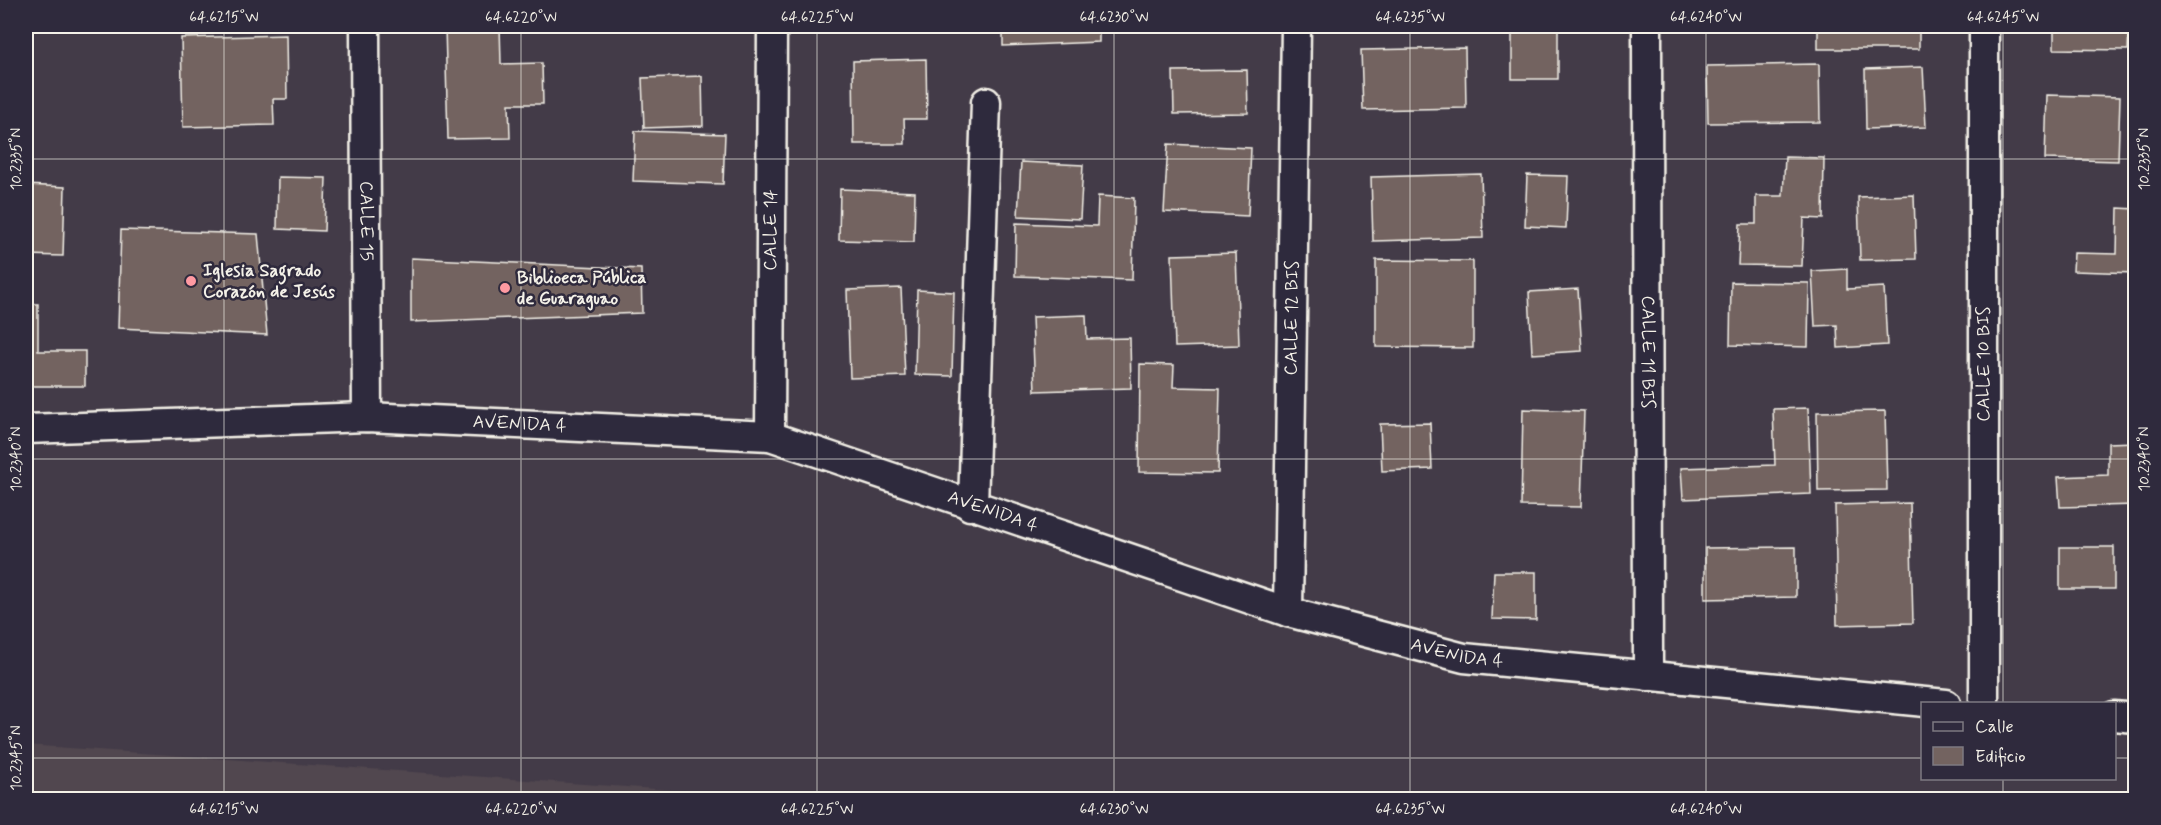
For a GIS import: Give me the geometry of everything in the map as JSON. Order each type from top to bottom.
[{"type":"street","name":"CALLE 15","points":[[365,26],[367,417]]},
{"type":"street","name":"CALLE 14","points":[[770,436],[772,26]]},
{"type":"street","name":"CALLE 12 BIS","points":[[1288,612],[1296,26]]},
{"type":"street","name":"CALLE 11 BIS","points":[[1647,26],[1648,676]]},
{"type":"street","name":"CALLE 10 BIS","points":[[1984,26],[1984,702]]},
{"type":"street","points":[[971,506],[986,102]]},
{"type":"street","name":"AVENIDA 4","points":[[26,429],[367,417],[770,436],[1288,612],[1464,658],[1925,702]]},
{"type":"street","points":[[2116,716],[2136,718]]},
{"type":"shaded area","points":[[26,745],[800,799],[26,799]]},
{"type":"building","points":[[445,26],[500,26],[501,64],[542,63],[543,104],[509,104],[510,138],[448,139]]},
{"type":"building","points":[[1003,26],[1099,26],[1099,42],[1003,46]]},
{"type":"building","points":[[1818,26],[1919,26],[1919,49],[1818,49]]},
{"type":"building","points":[[2054,26],[2136,26],[2136,28],[2129,28],[2128,50],[2054,49]]},
{"type":"building","points":[[1512,28],[1558,28],[1558,79],[1512,79]]},
{"type":"building","points":[[286,35],[287,99],[273,99],[274,125],[183,127],[181,38]]},
{"type":"building","points":[[1465,48],[1466,108],[1363,110],[1361,50]]},
{"type":"building","points":[[926,59],[927,119],[904,119],[905,144],[854,144],[853,61]]},
{"type":"building","points":[[1819,64],[1820,122],[1708,123],[1707,66]]},
{"type":"building","points":[[1923,67],[1926,127],[1866,129],[1865,69]]},
{"type":"building","points":[[1247,70],[1248,113],[1174,114],[1173,71]]},
{"type":"building","points":[[702,76],[703,126],[644,128],[642,78]]},
{"type":"building","points":[[2047,95],[2120,97],[2118,161],[2045,159]]},
{"type":"building","points":[[635,131],[725,134],[723,184],[633,181]]},
{"type":"building","points":[[1168,144],[1251,148],[1248,216],[1164,212]]},
{"type":"building","points":[[1785,157],[1824,158],[1823,219],[1804,218],[1802,266],[1738,265],[1740,224],[1756,224],[1756,196],[1783,196]]},
{"type":"building","points":[[1021,162],[1083,165],[1080,219],[1018,216]]},
{"type":"building","points":[[1481,174],[1483,238],[1373,241],[1371,177]]},
{"type":"building","points":[[1527,175],[1568,176],[1566,228],[1525,226]]},
{"type":"building","points":[[278,177],[326,178],[324,231],[277,229]]},
{"type":"building","points":[[26,185],[65,187],[63,256],[26,255]]},
{"type":"building","points":[[840,189],[915,192],[914,242],[839,240]]},
{"type":"building","points":[[1914,195],[1916,259],[1860,260],[1858,197]]},
{"type":"building","points":[[1098,196],[1134,198],[1132,280],[1015,276],[1016,223],[1097,226]]},
{"type":"building","points":[[2118,208],[2136,209],[2136,273],[2073,271],[2074,253],[2117,254]]},
{"type":"building","name":"Iglesia Sagrado Corazón de Jesús","points":[[121,230],[258,234],[267,335],[118,328]]},
{"type":"building","points":[[1236,253],[1239,345],[1175,347],[1172,255]]},
{"type":"building","points":[[411,258],[641,269],[642,313],[411,322]]},
{"type":"building","points":[[1376,260],[1473,261],[1473,348],[1376,347]]},
{"type":"building","points":[[1847,269],[1847,289],[1884,287],[1887,345],[1838,348],[1837,325],[1815,326],[1812,271]]},
{"type":"building","points":[[1731,282],[1809,283],[1808,347],[1730,345]]},
{"type":"building","points":[[901,288],[905,376],[850,378],[847,290]]},
{"type":"building","points":[[1578,289],[1582,351],[1532,354],[1529,292]]},
{"type":"building","points":[[917,290],[954,292],[952,376],[915,375]]},
{"type":"building","points":[[26,304],[38,304],[38,351],[85,351],[85,386],[26,386]]},
{"type":"building","points":[[1086,315],[1087,339],[1130,338],[1131,388],[1035,391],[1032,317]]},
{"type":"building","points":[[1140,364],[1174,365],[1173,387],[1220,388],[1218,473],[1139,472]]},
{"type":"building","points":[[1808,408],[1811,494],[1683,499],[1681,468],[1775,465],[1773,409]]},
{"type":"building","points":[[1523,409],[1584,411],[1581,507],[1521,506]]},
{"type":"building","points":[[1885,411],[1887,490],[1818,491],[1817,412]]},
{"type":"building","points":[[1430,423],[1432,469],[1382,471],[1380,424]]},
{"type":"building","points":[[2136,442],[2136,505],[2060,507],[2058,477],[2108,475],[2108,443]]},
{"type":"building","points":[[1910,503],[1913,623],[1837,625],[1835,505]]},
{"type":"building","points":[[1796,547],[1796,597],[1705,599],[1705,548]]},
{"type":"building","points":[[2060,547],[2114,547],[2114,589],[2060,589]]},
{"type":"building","points":[[1494,572],[1536,572],[1536,620],[1492,619]]},
{"type":"place","name":"Iglesia Sagrado Corazón de Jesús","points":[[191,281]]},
{"type":"place","name":"Biblioeca Pública de Guaraguao","points":[[505,288]]}]
